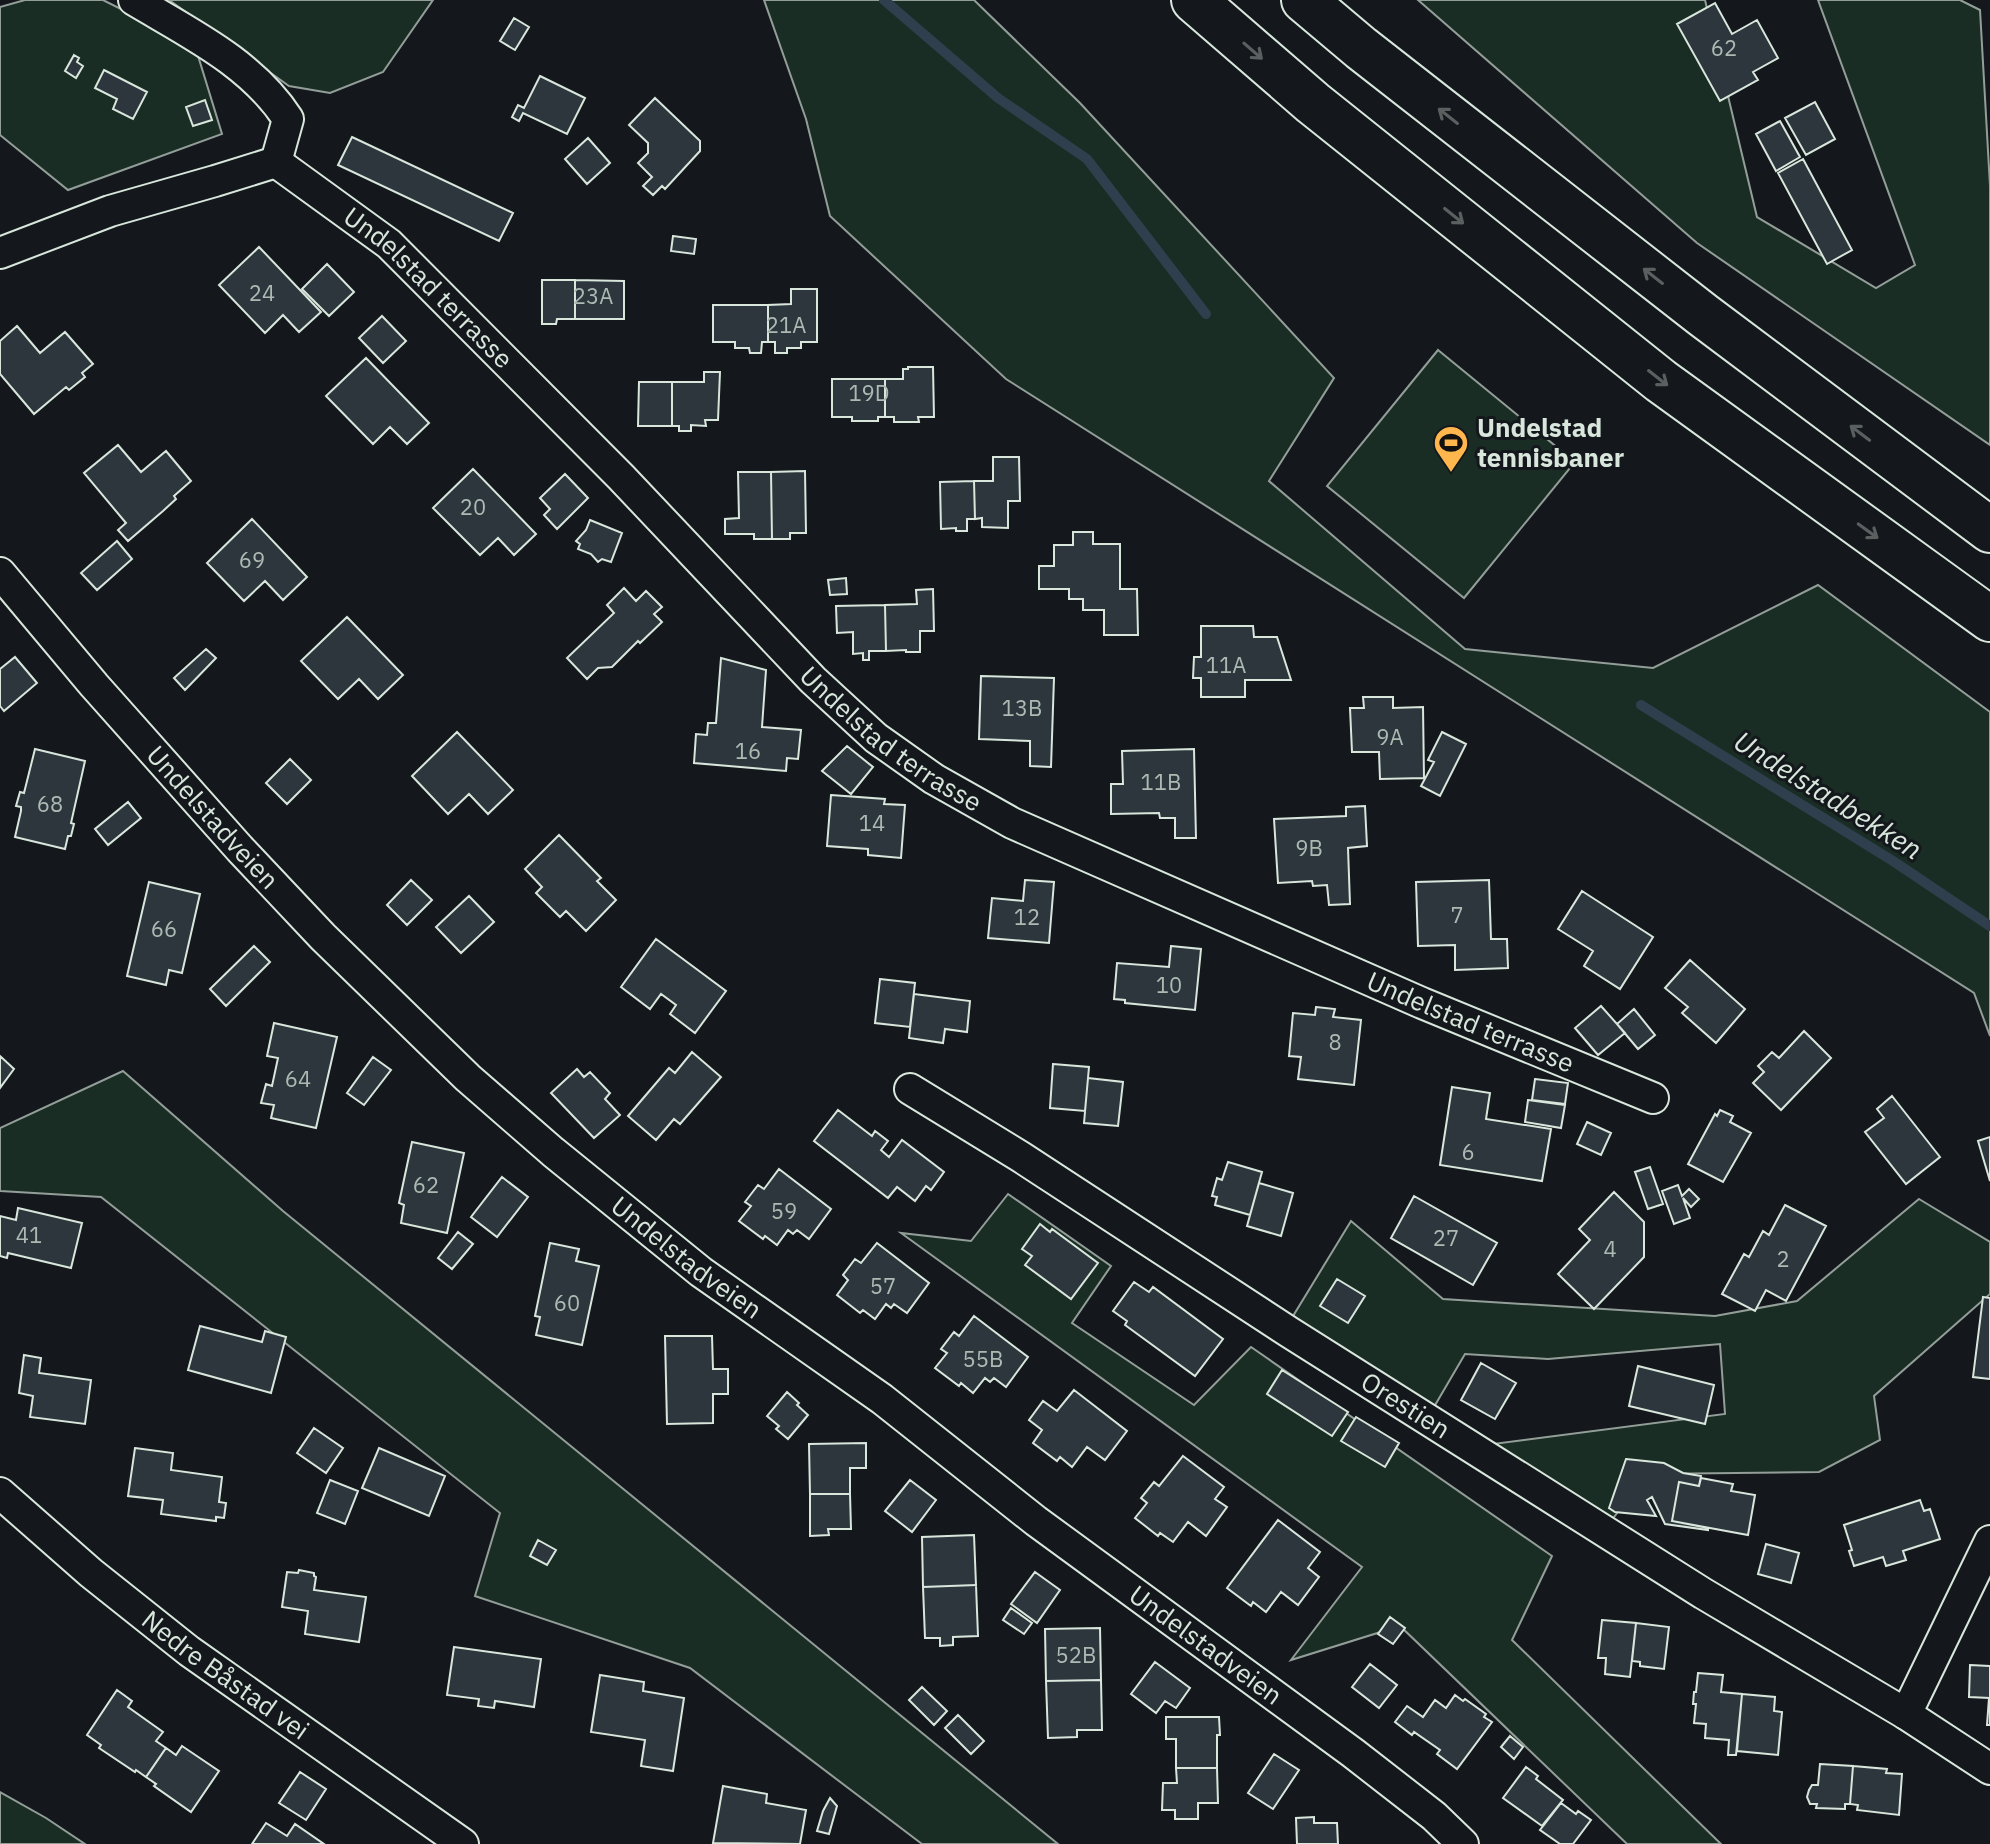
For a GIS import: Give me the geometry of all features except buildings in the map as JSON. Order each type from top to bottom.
[{"type":"highway","points":[[1194,0],[1313,103],[1661,381],[1990,619]]},
{"type":"highway","points":[[1304,0],[1703,315],[1990,530]]},
{"type":"street","points":[[0,253],[110,211],[276,162],[288,119],[275,100],[251,75],[211,46],[134,0]]},
{"type":"street","name":"Undelstad terrasse","points":[[276,162],[389,244],[621,477],[813,680],[876,738],[934,779],[1053,842],[1422,1003],[1653,1098]]},
{"type":"street","name":"Undelstadveien","points":[[0,573],[94,685],[240,849],[323,937],[468,1078],[701,1272],[882,1399],[1036,1521],[1353,1753],[1434,1816],[1463,1844]]},
{"type":"street","name":"Orestien","points":[[910,1089],[1704,1594],[1906,1714],[1990,1769]]},
{"type":"street","name":"Nedre Båstad vei","points":[[0,1493],[91,1573],[189,1651],[463,1844]]},
{"type":"street","points":[[1906,1714],[1990,1541]]},
{"type":"green space","points":[[25,0],[103,0],[195,46],[222,134],[68,190],[0,135],[0,7]]},
{"type":"green space","points":[[169,0],[433,0],[383,72],[330,93],[289,86]]},
{"type":"green space","points":[[764,0],[974,0],[1080,103],[1334,378],[1269,481],[1465,649],[1653,668],[1818,585],[1990,712],[1990,1036],[1974,993],[1006,379],[830,216],[806,119]]},
{"type":"green space","points":[[1418,0],[1705,0],[1757,217],[1876,288],[1915,265],[1818,0],[1960,0],[1980,10],[1990,186],[1990,445],[1697,243]]},
{"type":"green space","name":"Undelstad tennisbaner","points":[[1438,350],[1575,462],[1464,598],[1327,486]]},
{"type":"green space","points":[[123,1071],[283,1211],[1058,1844],[922,1844],[690,1668],[475,1596],[500,1513],[101,1197],[0,1191],[0,1128]]},
{"type":"green space","points":[[1008,1194],[1111,1266],[1072,1323],[1194,1405],[1251,1347],[1552,1556],[1512,1640],[1721,1844],[1627,1844],[1400,1626],[1291,1660],[1362,1567],[901,1233],[971,1241]]},
{"type":"green space","points":[[1919,1199],[1990,1242],[1990,1294],[1874,1396],[1880,1440],[1819,1472],[1647,1474],[1611,1521],[1485,1445],[1725,1414],[1720,1344],[1548,1359],[1465,1354],[1431,1412],[1290,1321],[1351,1221],[1443,1299],[1715,1316],[1797,1301]]},
{"type":"green space","points":[[0,1792],[46,1818],[85,1844],[0,1844]]},
{"type":"waterway","points":[[884,0],[998,98],[1087,159],[1206,314]]},
{"type":"waterway","name":"Undelstadbekken","points":[[1641,705],[1893,861],[1990,926]]},
{"type":"place","name":"Undelstad tennisbaner","points":[[1451,474]]}]
